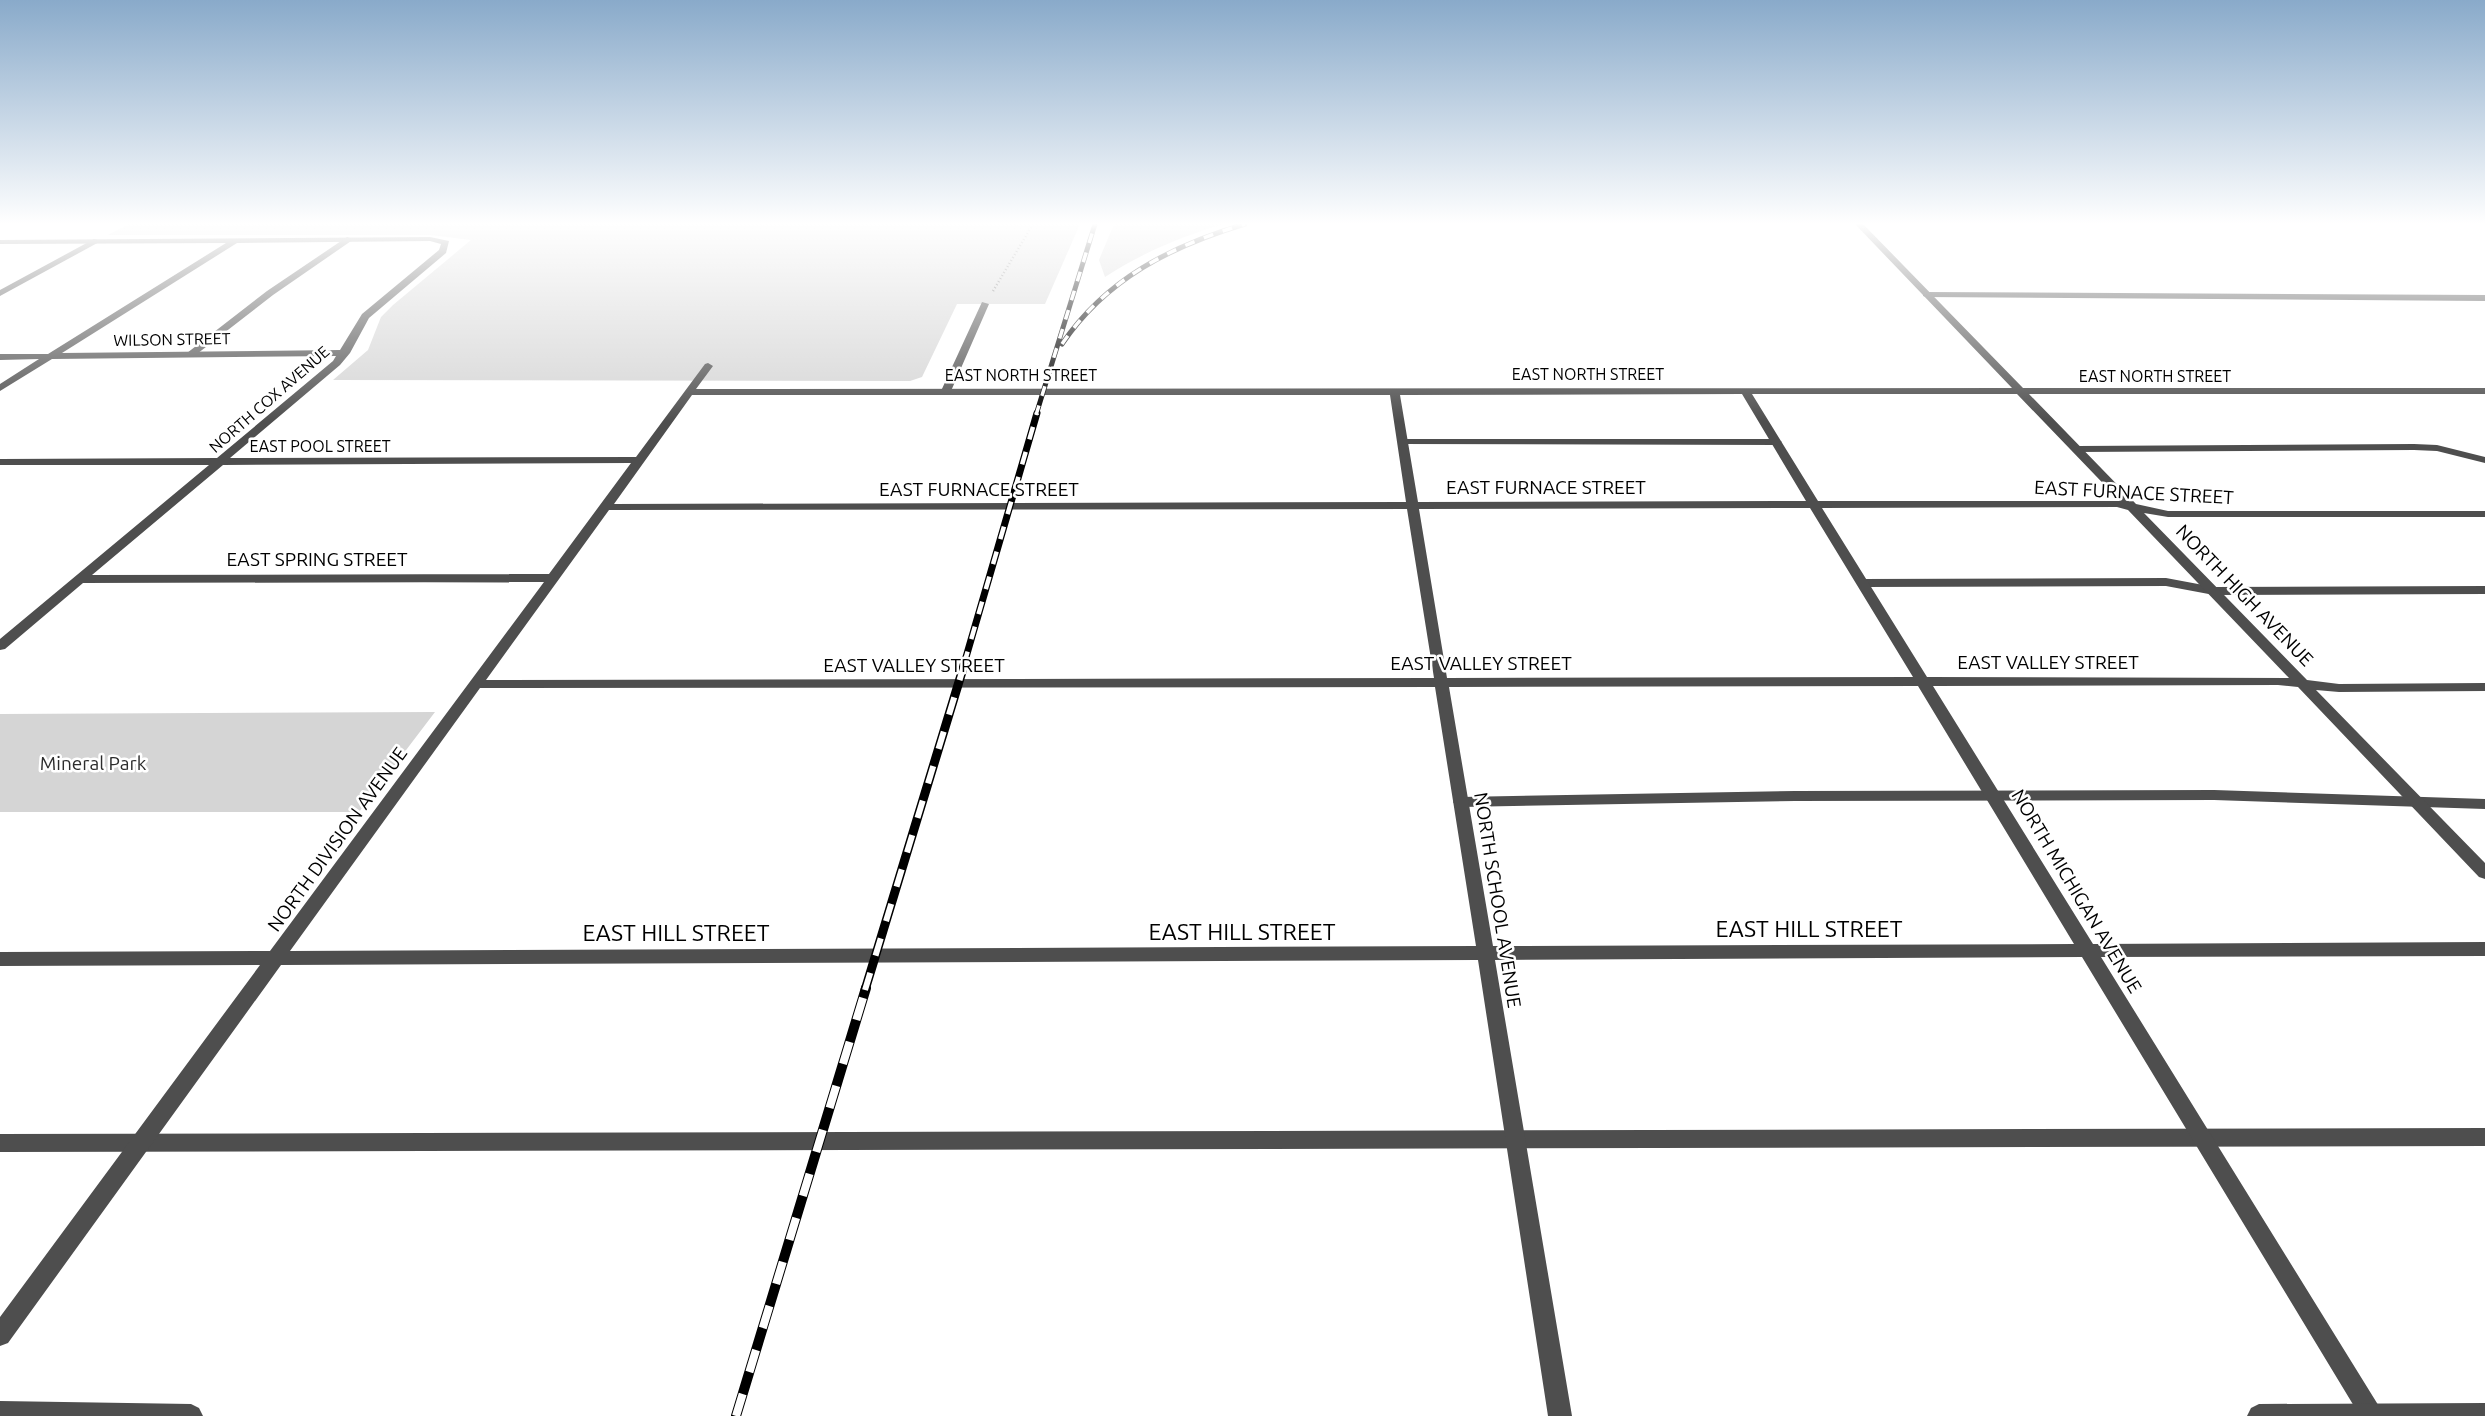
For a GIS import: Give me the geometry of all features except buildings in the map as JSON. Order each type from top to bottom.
[{"type":"street","points":[[0,388],[157,290]]},
{"type":"street","points":[[190,355],[275,290]]},
{"type":"street","name":"NORTH COX AVENUE","points":[[0,646],[323,376],[345,353],[365,316],[396,290]]},
{"type":"street","name":"NORTH HIGH AVENUE","points":[[1922,290],[2485,873]]},
{"type":"street","points":[[1926,294],[2485,298]]},
{"type":"street","points":[[946,391],[985,304]]},
{"type":"street","name":"WILSON STREET","points":[[0,357],[345,353]]},
{"type":"street","name":"NORTH DIVISION AVENUE","points":[[0,1335],[708,366]]},
{"type":"street","name":"NORTH SCHOOL AVENUE","points":[[1394,390],[1560,1416]]},
{"type":"street","name":"NORTH MICHIGAN AVENUE","points":[[1745,390],[2373,1415]]},
{"type":"street","name":"EAST NORTH STREET","points":[[690,392],[2485,391]]},
{"type":"street","points":[[1403,442],[1777,442]]},
{"type":"street","points":[[2078,449],[2414,447],[2438,448],[2485,460]]},
{"type":"street","name":"EAST POOL STREET","points":[[0,462],[640,460]]},
{"type":"street","name":"EAST FURNACE STREET","points":[[606,507],[2117,504],[2168,514],[2485,514]]},
{"type":"street","name":"EAST SPRING STREET","points":[[79,579],[554,578]]},
{"type":"street","points":[[1863,583],[2165,582],[2214,591],[2485,590]]},
{"type":"street","name":"EAST VALLEY STREET","points":[[476,684],[2278,681],[2339,688],[2485,687]]},
{"type":"street","points":[[1461,802],[1796,796],[1995,798],[2214,795],[2419,804],[2485,804]]},
{"type":"street","name":"EAST HILL STREET","points":[[0,959],[2485,949]]},
{"type":"street","points":[[0,1143],[2485,1137]]},
{"type":"street","points":[[0,1412],[191,1416]]},
{"type":"street","points":[[2259,1416],[2485,1415]]},
{"type":"path","points":[[985,304],[993,290]]},
{"type":"green space","points":[[411,290],[1051,290],[1045,304],[957,304],[922,377],[910,381],[333,380],[368,350],[381,317]]},
{"type":"green space","name":"Mineral Park","points":[[435,712],[359,812],[0,812],[0,714]]},
{"type":"railway","points":[[1036,415],[1075,290]]},
{"type":"railway","points":[[1062,344],[1079,321],[1112,290]]},
{"type":"railway","points":[[964,664],[1037,413]]},
{"type":"railway","points":[[865,990],[965,662]]},
{"type":"railway","points":[[736,1416],[866,988]]}]
